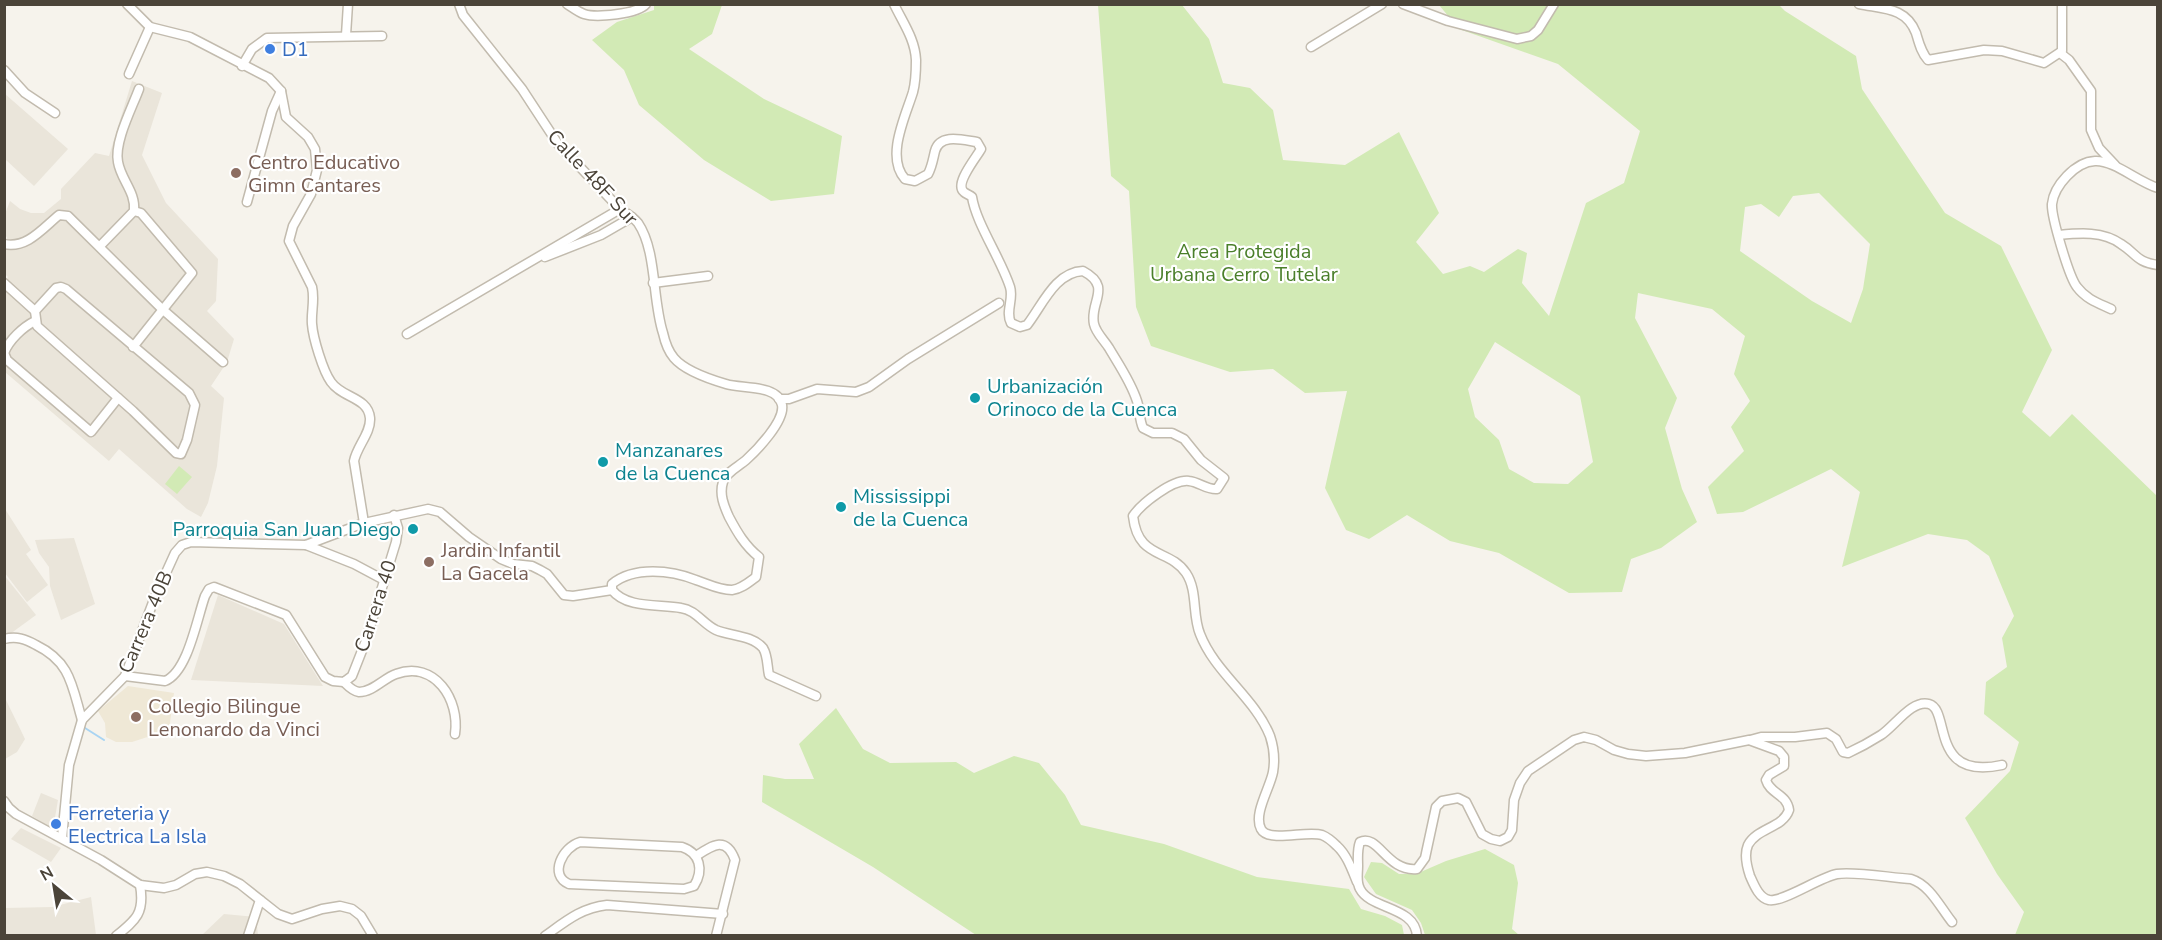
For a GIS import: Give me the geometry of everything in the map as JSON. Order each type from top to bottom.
[{"type":"street","points":[[128,4],[150,27],[190,37],[269,78],[281,91],[286,117],[308,137],[315,149],[317,170],[311,194],[293,226],[289,242],[312,287],[314,294],[312,325],[330,381],[342,393],[357,399],[366,406],[370,417],[370,428],[354,461],[364,523]]},
{"type":"street","points":[[346,35],[348,4]]},
{"type":"street","name":"Calle 48F Sur","points":[[459,4],[463,15],[522,89],[558,144],[620,209],[638,223],[649,250],[657,314],[671,355],[680,365],[727,385],[761,388],[779,399]]},
{"type":"street","points":[[567,4],[584,14],[593,15],[634,12],[642,9],[646,4]]},
{"type":"street","points":[[894,4],[912,39],[916,57],[913,90],[898,133],[901,175],[905,179],[915,181],[923,178],[931,169],[936,147],[940,142],[960,139],[977,142],[981,148],[963,176],[962,188],[963,192],[972,197],[1009,285],[1011,302],[1008,314],[1011,323],[1020,327],[1026,326],[1066,274],[1083,271],[1091,276],[1095,279],[1100,293],[1094,312],[1095,327],[1127,379],[1137,402],[1143,428],[1153,433],[1172,433],[1184,439],[1201,460],[1224,478],[1220,486],[1212,489],[1195,482],[1183,481],[1140,506],[1133,516],[1134,529],[1143,543],[1155,553],[1182,568],[1193,588],[1199,633],[1232,683],[1257,714],[1269,736],[1274,757],[1272,774],[1259,820],[1261,828],[1265,834],[1271,836],[1310,833],[1323,836],[1339,848],[1364,895],[1403,915],[1411,922],[1417,936]]},
{"type":"street","points":[[1311,47],[1382,4]]},
{"type":"street","points":[[1403,4],[1448,21],[1517,39],[1531,36],[1539,30],[1554,4]]},
{"type":"street","points":[[1859,4],[1891,10],[1906,16],[1928,60],[1984,50],[2002,51],[2044,63],[2060,53]]},
{"type":"street","points":[[2060,53],[2062,4]]},
{"type":"street","points":[[129,74],[150,27]]},
{"type":"street","points":[[242,66],[252,49],[267,38],[382,36]]},
{"type":"street","points":[[2060,53],[2069,60],[2091,92],[2090,123],[2093,136],[2104,154],[2122,171]]},
{"type":"street","points":[[4,70],[26,93],[55,113]]},
{"type":"street","points":[[100,246],[134,211],[135,203],[118,163],[117,151],[139,89]]},
{"type":"street","points":[[247,202],[272,111],[281,91]]},
{"type":"street","points":[[2111,309],[2094,302],[2076,286],[2071,278],[2054,223],[2052,203],[2065,179],[2081,165],[2092,161],[2104,162],[2157,188]]},
{"type":"street","points":[[407,334],[620,209]]},
{"type":"street","points":[[133,347],[192,273],[141,213],[134,211]]},
{"type":"street","points":[[4,244],[20,244],[30,240],[59,215],[68,216],[162,309],[223,362]]},
{"type":"street","points":[[525,264],[601,235],[632,217]]},
{"type":"street","points":[[2059,235],[2083,233],[2109,238],[2120,243],[2140,261],[2157,265]]},
{"type":"street","points":[[653,283],[708,276]]},
{"type":"street","points":[[4,283],[35,310]]},
{"type":"street","points":[[61,287],[189,393],[195,405],[184,451],[181,454],[177,453],[37,326],[35,321],[35,310],[56,288],[61,287]]},
{"type":"street","points":[[816,696],[769,675],[763,648],[754,642],[716,630],[694,613],[684,609],[643,605],[616,595],[612,590],[612,584],[619,578],[648,572],[666,572],[693,578],[718,589],[733,590],[745,586],[756,577],[759,557],[750,550],[726,511],[722,499],[723,483],[726,476],[746,460],[781,418],[782,406],[779,399],[789,399],[817,389],[856,392],[999,303]]},
{"type":"street","points":[[35,321],[8,345],[4,353],[7,360],[91,432],[118,398]]},
{"type":"street","points":[[306,545],[364,523],[428,509],[440,512],[475,542],[501,559],[547,574],[564,595],[573,596],[612,590]]},
{"type":"street","name":"Carrera 40","points":[[344,681],[352,676],[365,643],[384,580],[398,528],[394,515]]},
{"type":"street","name":"Carrera 40B","points":[[81,720],[125,676],[154,597],[175,553],[182,545],[191,542],[306,545]]},
{"type":"street","points":[[306,545],[354,564],[384,580]]},
{"type":"street","points":[[125,676],[165,681],[171,678],[184,662],[199,613],[209,589],[214,587],[286,615],[325,677],[333,681],[344,681],[354,690],[367,691],[399,673],[412,670],[427,675],[438,682],[450,695],[457,722],[455,734]]},
{"type":"street","points":[[4,639],[18,637],[39,646],[60,660],[70,682],[81,720],[69,765],[62,838]]},
{"type":"street","points":[[1357,882],[1358,848],[1360,842],[1365,839],[1371,840],[1390,861],[1400,868],[1417,869],[1425,858],[1436,807],[1449,798],[1458,798],[1466,802],[1482,834],[1500,841],[1508,837],[1512,830],[1514,800],[1520,783],[1528,771],[1574,740],[1584,738],[1596,740],[1614,750],[1646,756],[1685,753],[1761,737],[1795,737],[1827,733],[1836,739],[1843,752],[1848,753],[1891,728],[1917,704],[1928,703],[1937,713],[1946,745],[1959,760],[1988,768],[2002,765]]},
{"type":"street","points":[[1749,740],[1779,751],[1785,761],[1784,766],[1769,775],[1766,780],[1770,789],[1784,797],[1788,803],[1788,815],[1756,835],[1748,845],[1746,855],[1749,874],[1756,889],[1764,898],[1776,900],[1839,873],[1911,879],[1920,882],[1925,887],[1952,922]]},
{"type":"street","points":[[4,801],[16,814],[62,838],[140,885],[164,888],[176,885],[195,874],[207,873],[224,876],[240,884],[278,914],[292,919],[322,909],[340,906],[352,909],[361,916],[373,936]]},
{"type":"street","points":[[580,842],[682,847],[696,856],[699,861],[699,875],[696,883],[687,889],[569,884],[562,880],[559,874],[564,853],[571,846],[580,842]]},
{"type":"street","points":[[696,856],[717,844],[724,845],[732,852],[735,860],[716,936]]},
{"type":"street","points":[[116,936],[133,923],[139,911],[140,885]]},
{"type":"street","points":[[248,936],[260,900]]},
{"type":"street","points":[[545,936],[576,913],[591,907],[607,905],[723,914]]},
{"type":"shaded area","points":[[132,81],[162,93],[142,155],[166,203],[218,259],[216,301],[207,311],[234,339],[227,362],[211,386],[224,398],[217,466],[208,503],[201,517],[187,509],[119,449],[109,461],[5,372],[4,281],[8,277],[5,274],[7,237],[5,236],[5,214],[10,201],[20,209],[31,213],[44,213],[61,199],[61,189],[95,153],[109,156]]},
{"type":"shaded area","points":[[5,94],[68,149],[34,186],[5,159]]},
{"type":"shaded area","points":[[5,509],[31,550],[26,554],[48,585],[27,602],[5,573]]},
{"type":"shaded area","points":[[74,538],[95,604],[61,620],[50,586],[49,567],[39,553],[35,540]]},
{"type":"shaded area","points":[[4,575],[36,615],[10,634],[5,635]]},
{"type":"shaded area","points":[[218,595],[284,624],[323,686],[191,680]]},
{"type":"shaded area","name":"Collegio Bilingue Lenonardo da Vinci","points":[[128,686],[174,693],[169,730],[132,742],[116,742],[106,737],[105,723],[98,711]]},
{"type":"shaded area","points":[[5,698],[25,739],[17,752],[5,759]]},
{"type":"shaded area","points":[[41,793],[58,800],[53,829],[32,816]]},
{"type":"shaded area","points":[[21,828],[61,848],[51,862],[11,839]]},
{"type":"shaded area","points":[[91,897],[96,935],[5,935],[5,908],[52,907]]},
{"type":"shaded area","points":[[224,914],[256,917],[258,935],[201,936]]},
{"type":"green space","points":[[654,5],[722,5],[712,34],[689,49],[764,99],[842,136],[834,194],[771,201],[704,160],[639,105],[624,70],[592,40],[617,22],[654,10]]},
{"type":"green space","name":"Area Protegida Urbana Cerro Tutelar","points":[[1098,5],[1182,5],[1209,39],[1223,83],[1250,88],[1273,110],[1283,160],[1345,165],[1399,132],[1439,213],[1416,242],[1443,274],[1470,266],[1484,272],[1518,249],[1527,253],[1522,283],[1549,316],[1586,203],[1624,183],[1640,131],[1558,64],[1459,29],[1439,5],[1779,5],[1856,56],[1862,89],[1945,213],[2001,246],[2052,350],[2022,412],[2050,437],[2072,414],[2157,496],[2157,935],[2015,935],[2024,912],[1997,874],[1965,818],[2010,771],[2019,742],[1984,714],[1986,682],[2007,667],[2002,638],[2014,616],[1989,556],[1967,540],[1928,534],[1842,567],[1860,492],[1831,469],[1743,512],[1717,514],[1708,487],[1744,451],[1731,427],[1750,401],[1734,374],[1745,336],[1712,309],[1638,293],[1635,318],[1677,398],[1665,428],[1682,489],[1697,522],[1661,548],[1631,559],[1622,592],[1569,593],[1499,553],[1450,541],[1407,515],[1369,539],[1346,530],[1325,488],[1347,391],[1305,393],[1273,369],[1230,372],[1151,346],[1136,307],[1129,191],[1111,176]],"holes":[[[1819,193],[1870,244],[1863,289],[1851,323],[1812,301],[1740,251],[1745,207],[1761,204],[1779,217],[1793,196]],[[1495,342],[1580,396],[1593,462],[1568,484],[1534,483],[1509,469],[1499,440],[1475,417],[1468,389]]]},
{"type":"green space","points":[[179,466],[192,477],[177,494],[165,484]]},
{"type":"green space","points":[[836,708],[863,749],[890,763],[956,762],[974,773],[1014,756],[1039,763],[1065,795],[1081,825],[1164,844],[1257,877],[1349,889],[1361,909],[1385,916],[1402,925],[1404,935],[976,935],[873,867],[762,802],[763,775],[785,779],[814,779],[799,744]]},
{"type":"green space","points":[[1485,849],[1514,865],[1518,883],[1512,929],[1519,935],[1425,935],[1421,923],[1412,910],[1376,894],[1364,877],[1371,862],[1382,863],[1399,874],[1416,874],[1446,861]]},
{"type":"waterway","points":[[85,728],[104,740]]},
{"type":"place","name":"D1","points":[[270,49]]},
{"type":"place","name":"Centro Educativo Gimn Cantares","points":[[236,173]]},
{"type":"place","name":"Urbanización Orinoco de la Cuenca","points":[[975,398]]},
{"type":"place","name":"Manzanares de la Cuenca","points":[[603,462]]},
{"type":"place","name":"Mississippi de la Cuenca","points":[[841,507]]},
{"type":"place","name":"Parroquia San Juan Diego","points":[[413,529]]},
{"type":"place","name":"Jardin Infantil La Gacela","points":[[429,562]]},
{"type":"place","name":"Collegio Bilingue Lenonardo da Vinci","points":[[136,717]]},
{"type":"place","name":"Ferreteria y Electrica La Isla","points":[[56,824]]}]
